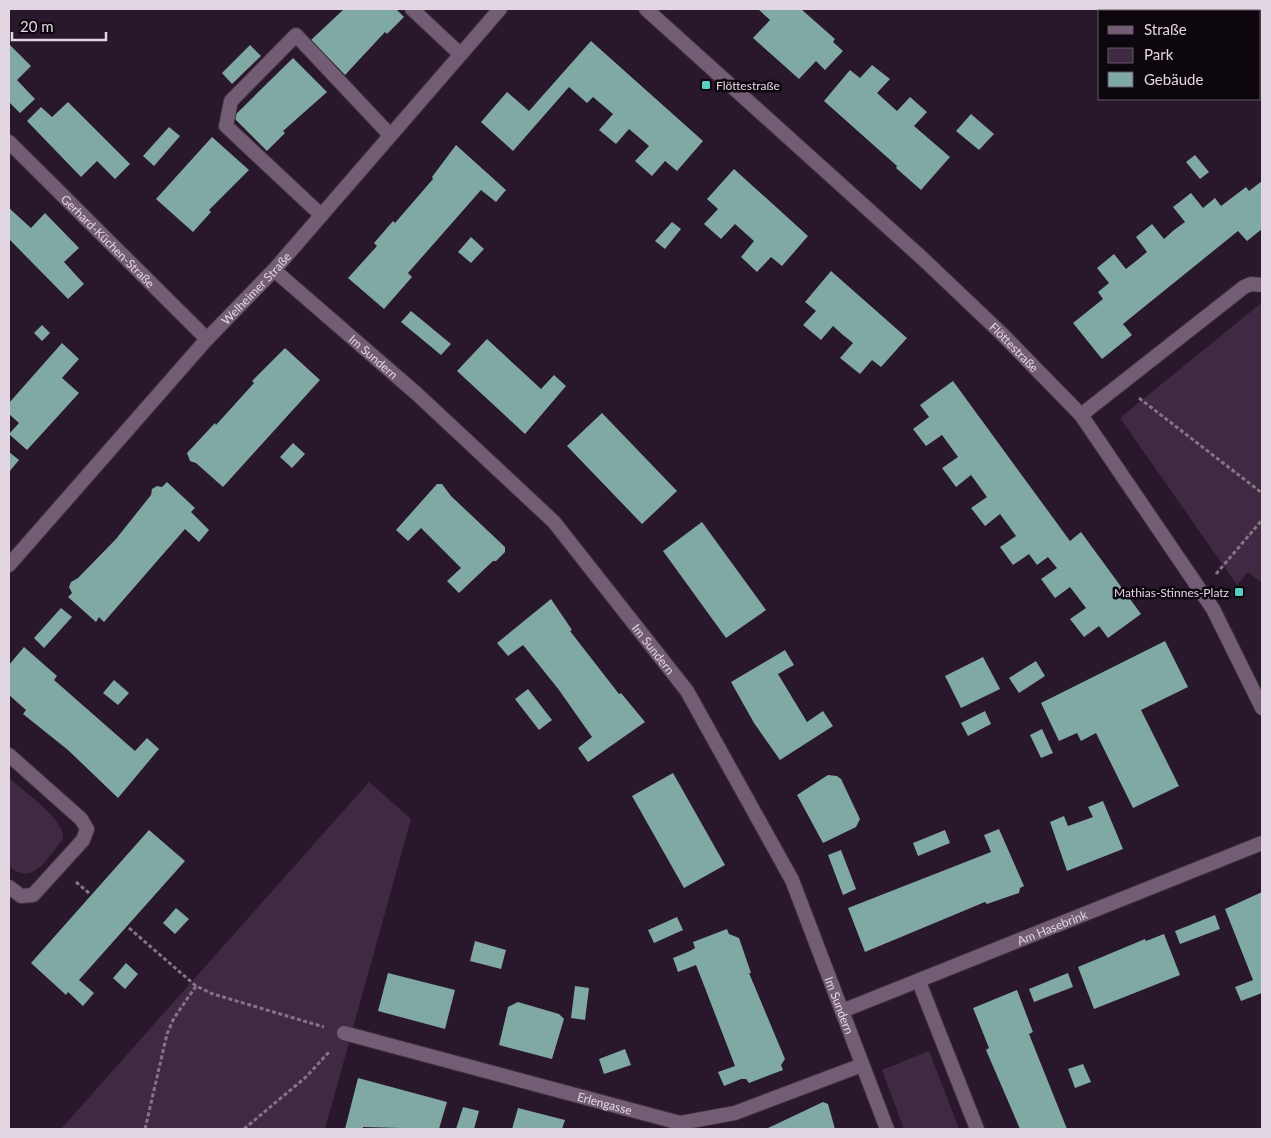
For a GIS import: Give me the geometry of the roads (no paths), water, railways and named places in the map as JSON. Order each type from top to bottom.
[{"type":"street","points":[[412,9],[460,54]]},
{"type":"street","name":"Welheimer Straße","points":[[9,565],[208,339],[274,270],[500,9]]},
{"type":"street","name":"Flöttestraße","points":[[646,9],[922,258],[1002,334],[1081,415],[1213,609],[1262,708]]},
{"type":"street","points":[[321,215],[226,126],[231,101],[296,35],[390,135]]},
{"type":"street","name":"Gerhard-Küchen-Straße","points":[[9,142],[208,339]]},
{"type":"street","name":"Im Sundern","points":[[274,270],[417,394],[554,522],[687,691],[792,880],[887,1129]]},
{"type":"street","points":[[1081,415],[1244,288],[1251,284],[1262,285]]},
{"type":"street","points":[[9,755],[81,819],[87,829],[83,840],[33,895],[20,896],[9,887]]},
{"type":"street","name":"Am Hasebrink","points":[[842,1011],[919,982],[1262,843]]},
{"type":"street","points":[[919,982],[976,1129]]},
{"type":"street","name":"Erlengasse","points":[[344,1033],[680,1123],[735,1113],[862,1065]]},
{"type":"place","name":"Flöttestraße","points":[[706,85]]},
{"type":"place","name":"Mathias-Stinnes-Platz","points":[[1239,592]]}]
